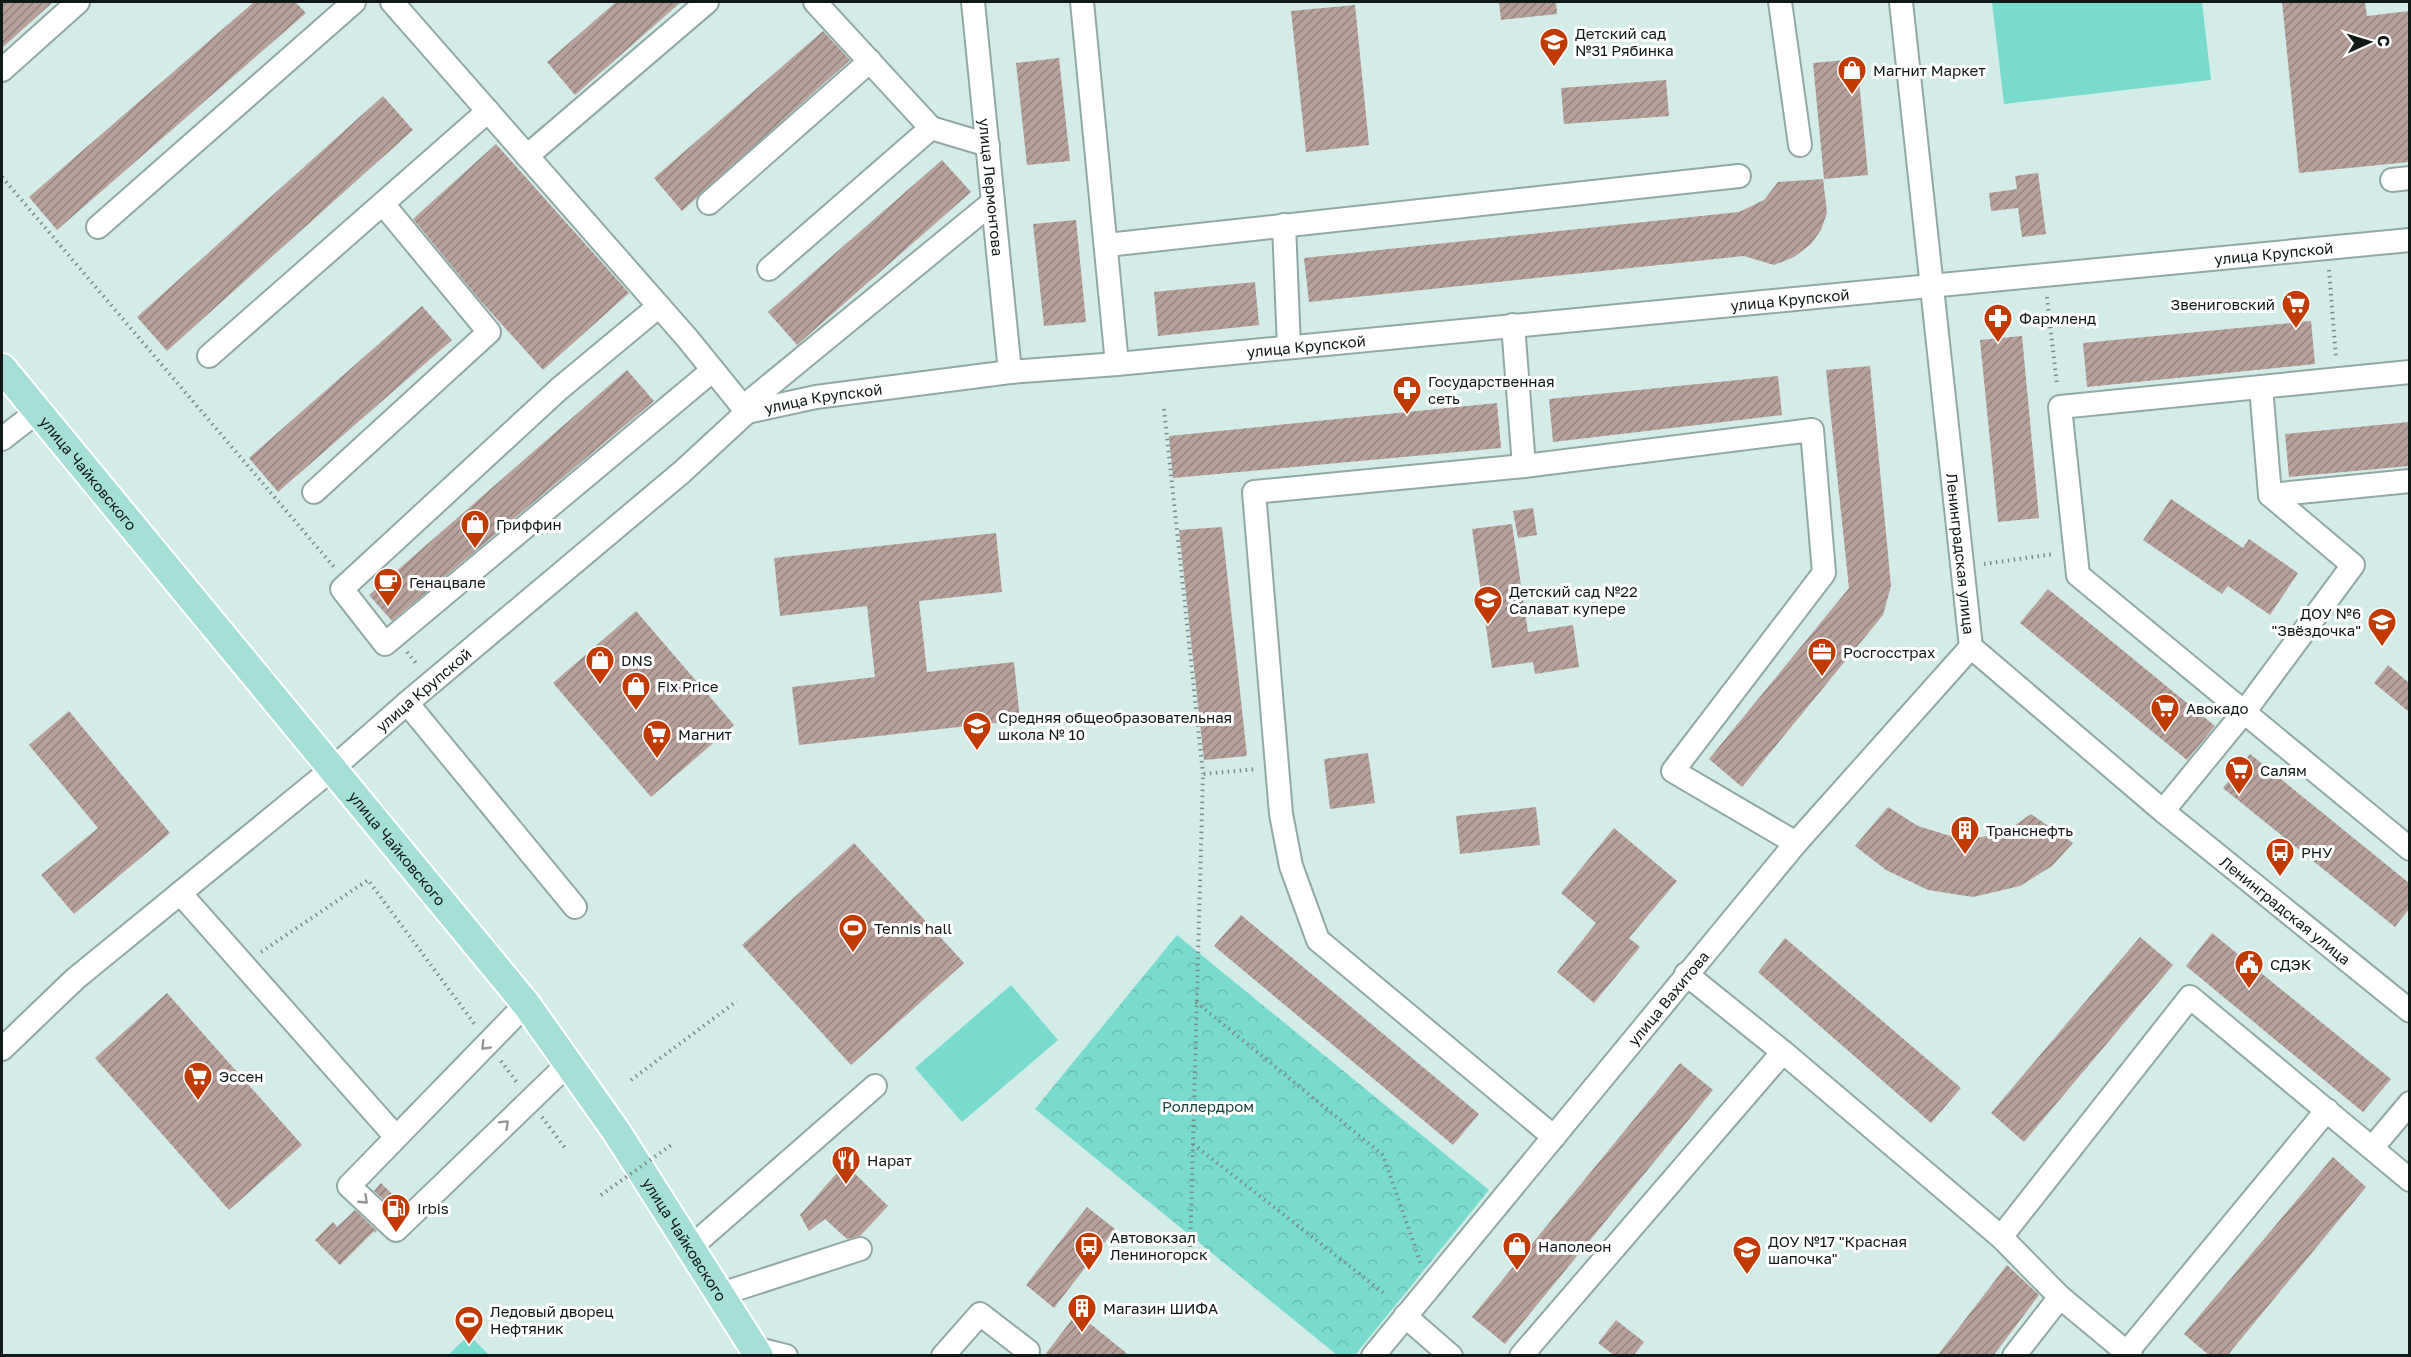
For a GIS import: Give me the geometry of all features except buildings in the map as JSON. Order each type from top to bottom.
[{"type":"main road","name":"улица Чайковского","points":[[2,368],[526,1004],[691,1247],[757,1352]]},
{"type":"street","points":[[2,70],[78,2]]},
{"type":"street","points":[[98,227],[354,2]]},
{"type":"street","points":[[392,2],[659,306],[745,409],[993,202]]},
{"type":"street","points":[[527,156],[707,2]]},
{"type":"street","points":[[815,2],[932,128],[988,146]]},
{"type":"street","name":"улица Лермонтова","points":[[973,2],[1010,372]]},
{"type":"street","points":[[1082,2],[1117,364]]},
{"type":"street","points":[[1780,2],[1800,145]]},
{"type":"street","name":"Ленинградская улица","points":[[1901,2],[1971,647],[2163,811],[2409,1011]]},
{"type":"street","points":[[709,202],[870,61]]},
{"type":"street","points":[[210,356],[488,111]]},
{"type":"street","points":[[769,269],[932,128]]},
{"type":"street","points":[[1107,246],[1739,176]]},
{"type":"street","points":[[314,492],[489,332],[383,204]]},
{"type":"street","points":[[1284,225],[1289,347]]},
{"type":"street","name":"улица Крупской","points":[[2,1049],[75,980],[332,769],[682,472],[745,409],[816,397],[1010,372],[1117,364],[2409,240]]},
{"type":"street","points":[[659,306],[559,389],[342,589],[385,644],[713,370]]},
{"type":"street","points":[[1513,325],[1524,466]]},
{"type":"street","points":[[2409,372],[2060,407],[2078,575],[2409,849]]},
{"type":"street","points":[[2163,811],[2245,711],[2353,565],[2270,495],[2261,387]]},
{"type":"street","points":[[2,439],[38,411]]},
{"type":"street","points":[[1554,1137],[1318,940],[1291,866],[1281,814],[1254,492],[1524,466],[1812,430],[1824,573],[1673,771],[1796,843]]},
{"type":"street","points":[[2270,495],[2409,481]]},
{"type":"street","name":"улица Вахитова","points":[[1372,1356],[1796,843],[1971,647]]},
{"type":"street","points":[[407,703],[575,907]]},
{"type":"street","points":[[180,894],[396,1137]]},
{"type":"street","points":[[1686,974],[1783,1052],[2001,1237],[2060,1297],[2129,1354],[2326,1110]]},
{"type":"street","points":[[2001,1237],[2190,997],[2409,1180]]},
{"type":"street","points":[[526,1004],[349,1186],[396,1230],[568,1063]]},
{"type":"street","points":[[1521,1356],[1783,1052]]},
{"type":"street","points":[[691,1247],[875,1086]]},
{"type":"street","points":[[2372,1148],[2409,1103]]},
{"type":"street","points":[[721,1294],[860,1249]]},
{"type":"street","points":[[2014,1356],[2060,1297]]},
{"type":"street","points":[[943,1356],[980,1314],[1028,1351],[1024,1356]]},
{"type":"street","points":[[1406,1316],[1451,1356]]},
{"type":"street","points":[[757,1352],[786,1356]]},
{"type":"path","points":[[2,177],[348,583]]},
{"type":"path","points":[[2328,249],[2337,380]]},
{"type":"path","points":[[2044,276],[2060,407]]},
{"type":"path","points":[[1164,409],[1203,774],[1190,1253]]},
{"type":"path","points":[[1961,567],[2076,551]]},
{"type":"path","points":[[394,637],[417,663]]},
{"type":"path","points":[[1203,774],[1276,767]]},
{"type":"path","points":[[243,964],[368,879],[565,1148]]},
{"type":"path","points":[[631,1080],[737,1001]]},
{"type":"path","points":[[1196,1002],[1383,1155],[1423,1271],[1433,1282]]},
{"type":"path","points":[[601,1195],[674,1143]]},
{"type":"path","points":[[1192,1143],[1384,1293]]},
{"type":"green space","points":[[1992,2],[2202,2],[2211,80],[2004,104]]},
{"type":"green space","name":"Роллердром","points":[[1177,935],[1489,1190],[1355,1355],[1337,1355],[1035,1109]]},
{"type":"green space","points":[[1011,985],[1058,1040],[962,1122],[915,1068]]},
{"type":"green space","name":"Ледовый дворец Нефтяник","points":[[469,1335],[489,1355],[448,1355]]},
{"type":"place","name":"Детский сад №31 Рябинка","points":[[1554,68]]},
{"type":"place","name":"Магнит Маркет","points":[[1852,96]]},
{"type":"place","name":"Звениговский","points":[[2296,330]]},
{"type":"place","name":"Фармленд","points":[[1998,344]]},
{"type":"place","name":"Государственная сеть","points":[[1407,416]]},
{"type":"place","name":"Гриффин","points":[[475,550]]},
{"type":"place","name":"Генацвале","points":[[388,608]]},
{"type":"place","name":"Детский сад №22 Салават купере","points":[[1488,626]]},
{"type":"place","name":"ДОУ №6 \"Звёздочка\"","points":[[2382,648]]},
{"type":"place","name":"Росгосстрах","points":[[1822,678]]},
{"type":"place","name":"DNS","points":[[600,686]]},
{"type":"place","name":"Fix Price","points":[[636,712]]},
{"type":"place","name":"Авокадо","points":[[2165,734]]},
{"type":"place","name":"Средняя общеобразовательная школа № 10","points":[[977,752]]},
{"type":"place","name":"Магнит","points":[[657,760]]},
{"type":"place","name":"Салям","points":[[2239,796]]},
{"type":"place","name":"Транснефть","points":[[1965,856]]},
{"type":"place","name":"РНУ","points":[[2280,878]]},
{"type":"place","name":"Tennis hall","points":[[853,954]]},
{"type":"place","name":"СДЭК","points":[[2249,990]]},
{"type":"place","name":"Эссен","points":[[198,1102]]},
{"type":"place","name":"Нарат","points":[[846,1186]]},
{"type":"place","name":"Irbis","points":[[396,1234]]},
{"type":"place","name":"Автовокзал Лениногорск","points":[[1089,1272]]},
{"type":"place","name":"Наполеон","points":[[1517,1272]]},
{"type":"place","name":"ДОУ №17 \"Красная шапочка\"","points":[[1747,1276]]},
{"type":"place","name":"Магазин ШИФА","points":[[1082,1334]]},
{"type":"place","name":"Ледовый дворец Нефтяник","points":[[469,1346]]}]
